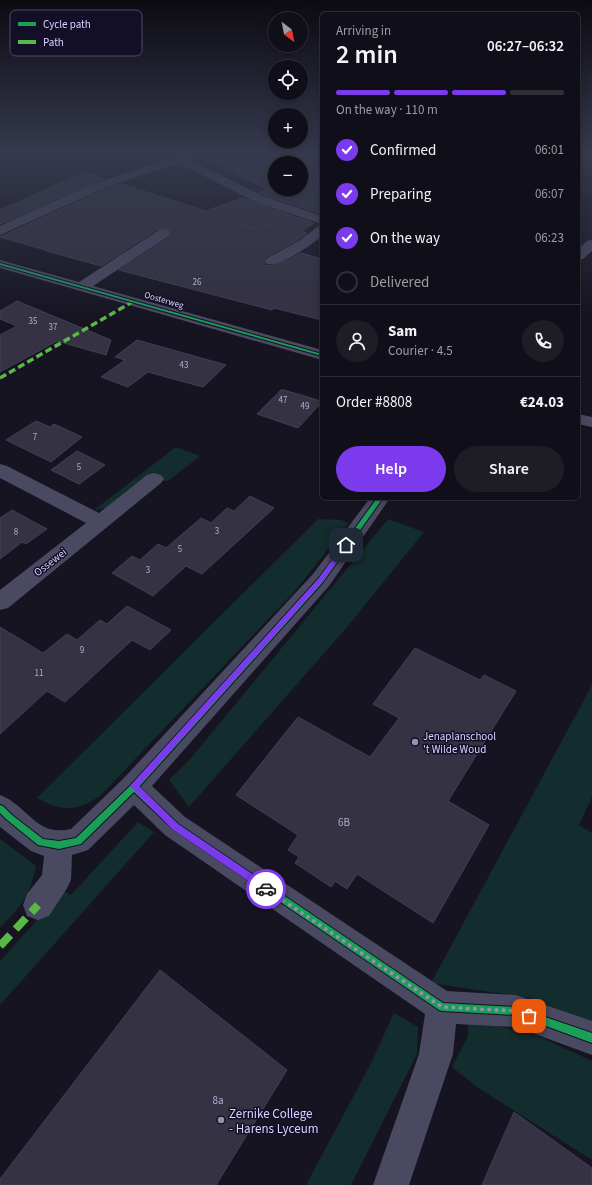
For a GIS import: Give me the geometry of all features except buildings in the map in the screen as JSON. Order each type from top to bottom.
[{"type":"street","points":[[0,231],[51,207]]},
{"type":"street","points":[[284,207],[320,219]]},
{"type":"street","points":[[272,261],[304,244],[320,232]]},
{"type":"street","points":[[81,287],[164,233]]},
{"type":"street","points":[[580,254],[592,244]]},
{"type":"street","name":"Oosterweg","points":[[0,264],[320,354]]},
{"type":"street","points":[[580,419],[592,422]]},
{"type":"street","points":[[0,470],[100,522]]},
{"type":"street","name":"Ossewei","points":[[0,602],[154,479]]},
{"type":"street","points":[[0,808],[9,818],[41,842],[60,845],[78,841],[134,786],[321,580],[379,500]]},
{"type":"street","points":[[134,786],[175,826],[442,1007],[516,1011],[592,1038]]},
{"type":"street","points":[[38,905],[56,880],[60,845]]},
{"type":"street","points":[[391,1185],[436,1054],[442,1007]]},
{"type":"green space","points":[[176,447],[200,456],[168,481],[162,481],[106,508],[94,510]]},
{"type":"green space","points":[[318,519],[341,520],[349,523],[295,591],[100,796],[83,805],[69,808],[54,806],[37,798]]},
{"type":"green space","points":[[388,519],[424,532],[348,626],[189,807],[169,780],[191,758]]},
{"type":"green space","points":[[592,685],[592,797],[579,825],[592,833],[592,1023],[529,998],[431,983]]},
{"type":"green space","points":[[138,822],[154,832],[0,1005],[0,961],[63,891],[71,895]]},
{"type":"green space","points":[[0,839],[36,866],[31,886],[24,900],[0,928]]},
{"type":"green space","points":[[394,1013],[418,1027],[417,1054],[351,1185],[306,1185],[369,1067]]},
{"type":"green space","points":[[468,1023],[494,1025],[534,1034],[592,1061],[592,1160],[477,1087],[452,1067],[468,1036]]},
{"type":"marked path","points":[[0,378],[134,301]]},
{"type":"marked path","points":[[0,946],[38,905]]},
{"type":"cycle path","points":[[0,264],[320,354]]},
{"type":"cycle path","points":[[0,808],[41,842],[59,845],[78,841],[134,787],[321,580],[379,500]]},
{"type":"cycle path","points":[[134,787],[175,826],[442,1007],[516,1011],[592,1038]]},
{"type":"way so far","points":[[266,889],[442,1007],[516,1011],[529,1016]]},
{"type":"place","name":"Jenaplanschool 't Wilde Woud","points":[[415,742]]},
{"type":"place","name":"Zernike College - Harens Lyceum","points":[[221,1120]]},
{"type":"route","points":[[266,889],[175,826],[134,786],[321,580],[346,545]]}]
